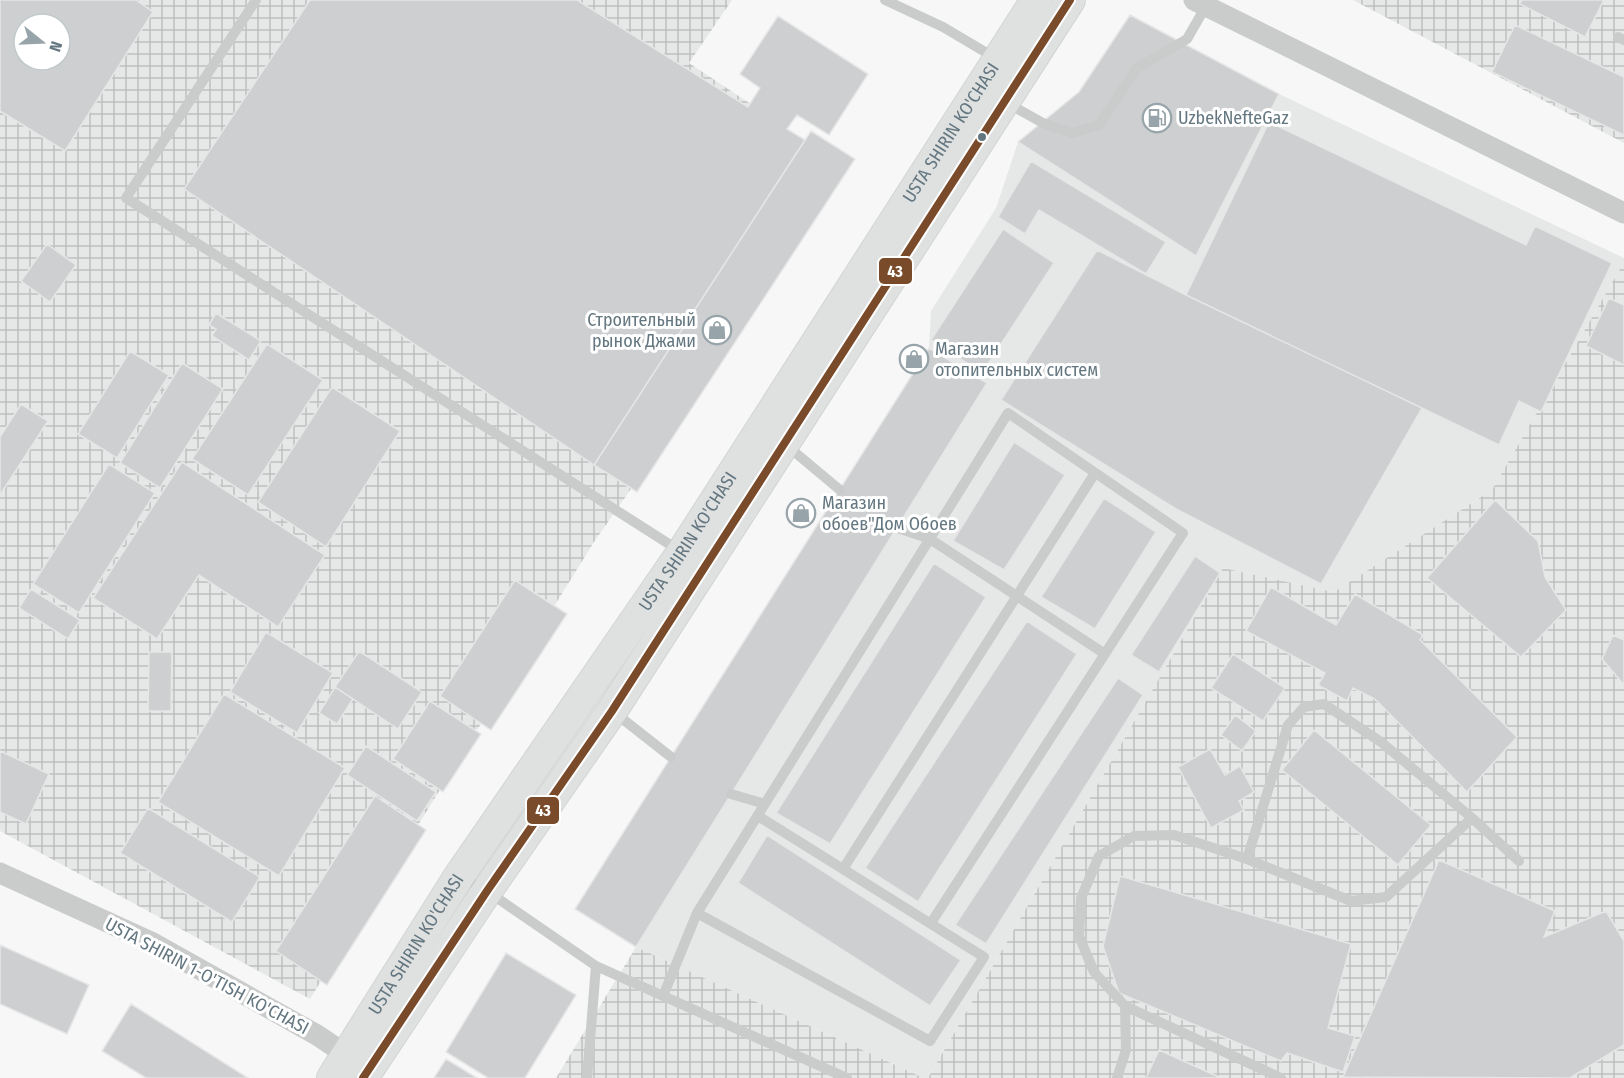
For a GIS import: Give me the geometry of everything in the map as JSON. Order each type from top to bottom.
[{"type":"main road","name":"USTA SHIRIN KO'CHASI","points":[[352,1070],[487,891],[612,711],[694,560],[1036,0]]},
{"type":"main road","name":"USTA SHIRIN KO'CHASI","points":[[352,1070],[459,876],[694,560],[785,443],[1070,0]]},
{"type":"street","points":[[1200,3],[1624,213]]},
{"type":"street","name":"USTA SHIRIN 1-O'TISH KO'CHASI","points":[[0,873],[151,942],[317,1035],[352,1070]]},
{"type":"lane","points":[[256,0],[126,198],[694,560]]},
{"type":"lane","points":[[885,0],[943,27],[998,60]]},
{"type":"lane","points":[[1004,102],[1043,123],[1072,133],[1100,125],[1137,68],[1187,39],[1200,3]]},
{"type":"lane","points":[[663,996],[697,914],[1008,413],[1183,533],[931,923]]},
{"type":"lane","points":[[785,443],[840,490]]},
{"type":"lane","points":[[843,868],[1095,473]]},
{"type":"lane","points":[[897,528],[930,539],[1105,654]]},
{"type":"lane","points":[[1247,859],[1288,725],[1304,707],[1324,704],[1382,742],[1519,861]]},
{"type":"lane","points":[[612,711],[671,757]]},
{"type":"lane","points":[[731,794],[765,804]]},
{"type":"lane","points":[[697,914],[930,1041],[984,957],[758,816]]},
{"type":"lane","points":[[1281,1078],[1125,1006],[1094,972],[1079,936],[1081,898],[1099,856],[1134,836],[1174,835],[1247,859],[1351,901],[1386,897],[1472,818]]},
{"type":"lane","points":[[459,876],[487,891],[596,966],[847,1078]]},
{"type":"lane","points":[[587,1078],[596,966]]},
{"type":"lane","points":[[1117,1078],[1126,1050],[1125,1006]]},
{"type":"shaded area","points":[[0,0],[732,0],[689,63],[805,140],[594,465],[631,489],[594,542],[310,999],[0,831]]},
{"type":"shaded area","points":[[1353,0],[1624,0],[1624,143]]},
{"type":"shaded area","points":[[1130,15],[1279,94],[1624,258],[1624,262],[1492,490],[1334,592],[1223,568],[928,1078],[924,1078],[636,947],[575,909],[929,348],[931,311],[996,208],[1018,142],[1079,92]]},
{"type":"shaded area","points":[[1624,262],[1624,1078],[928,1078],[1223,568],[1334,592],[1492,490]]},
{"type":"shaded area","points":[[636,947],[924,1078],[556,1078]]},
{"type":"building","points":[[0,0],[136,0],[153,12],[65,151],[0,111]]},
{"type":"building","points":[[310,0],[577,0],[748,107],[760,88],[740,74],[778,16],[868,74],[829,135],[797,115],[787,129],[805,140],[594,465],[184,189]]},
{"type":"building","points":[[1522,0],[1604,0],[1585,37],[1520,4]]},
{"type":"building","name":"UzbekNefteGaz","points":[[1130,15],[1279,94],[1196,256],[1018,142],[1079,92]]},
{"type":"building","points":[[1515,25],[1624,77],[1624,135],[1492,72]]},
{"type":"building","points":[[1269,122],[1526,245],[1535,226],[1612,263],[1541,412],[1519,401],[1499,445],[1186,295]]},
{"type":"building","points":[[811,131],[855,159],[637,492],[594,465]]},
{"type":"building","points":[[1031,161],[1166,242],[1146,274],[1039,210],[1025,234],[998,217]]},
{"type":"building","points":[[1003,229],[1054,263],[982,373],[931,340]]},
{"type":"building","points":[[47,244],[76,265],[50,302],[21,281]]},
{"type":"building","points":[[1097,250],[1422,408],[1321,584],[1176,509],[1001,400]]},
{"type":"building","points":[[1609,298],[1624,305],[1624,365],[1586,346]]},
{"type":"building","points":[[216,313],[261,341],[249,360],[212,336],[216,329],[209,325]]},
{"type":"building","points":[[267,344],[323,380],[248,495],[192,459]]},
{"type":"building","points":[[929,348],[987,383],[636,947],[575,909]]},
{"type":"building","points":[[130,351],[169,375],[117,458],[78,434]]},
{"type":"building","points":[[182,363],[223,389],[160,488],[120,463]]},
{"type":"building","points":[[332,387],[400,431],[326,547],[258,502]]},
{"type":"building","points":[[21,404],[48,421],[0,495],[0,437]]},
{"type":"building","points":[[1014,442],[1065,475],[1004,570],[953,541]]},
{"type":"building","points":[[182,462],[325,555],[278,627],[199,575],[157,639],[93,598]]},
{"type":"building","points":[[109,464],[155,493],[79,613],[33,584]]},
{"type":"building","points":[[1104,498],[1156,532],[1095,629],[1041,597]]},
{"type":"building","points":[[1495,500],[1538,541],[1545,577],[1566,610],[1521,657],[1427,578]]},
{"type":"building","points":[[1195,556],[1220,573],[1159,672],[1131,655]]},
{"type":"building","points":[[934,563],[986,597],[830,844],[776,813]]},
{"type":"building","points":[[515,580],[567,614],[491,730],[440,696]]},
{"type":"building","points":[[1271,587],[1336,625],[1355,594],[1423,635],[1420,640],[1517,737],[1467,792],[1375,699],[1353,688],[1347,701],[1318,685],[1325,673],[1246,631]]},
{"type":"building","points":[[31,589],[80,620],[68,639],[19,608]]},
{"type":"building","points":[[1027,621],[1077,654],[918,902],[865,868]]},
{"type":"building","points":[[266,632],[333,673],[297,733],[230,692]]},
{"type":"building","points":[[1613,635],[1624,640],[1624,685],[1602,659]]},
{"type":"building","points":[[359,651],[422,692],[398,729],[335,687]]},
{"type":"building","points":[[149,652],[172,652],[171,711],[148,711]]},
{"type":"building","points":[[1233,654],[1285,688],[1263,721],[1211,688]]},
{"type":"building","points":[[1118,678],[1143,695],[986,944],[955,925]]},
{"type":"building","points":[[335,687],[353,699],[337,724],[319,713]]},
{"type":"building","points":[[224,694],[345,768],[279,876],[158,802]]},
{"type":"building","points":[[430,701],[481,734],[443,792],[393,759]]},
{"type":"building","points":[[1235,715],[1256,731],[1242,751],[1221,735]]},
{"type":"building","points":[[1314,730],[1431,825],[1398,865],[1282,770]]},
{"type":"building","points":[[366,746],[436,792],[417,821],[347,775]]},
{"type":"building","points":[[1210,749],[1225,775],[1240,766],[1254,792],[1239,801],[1244,810],[1211,828],[1178,767]]},
{"type":"building","points":[[0,751],[49,774],[26,824],[0,812]]},
{"type":"building","points":[[375,796],[426,830],[327,985],[276,951]]},
{"type":"building","points":[[148,808],[260,877],[232,922],[120,853]]},
{"type":"building","points":[[767,835],[961,960],[930,1006],[738,883]]},
{"type":"building","points":[[1439,860],[1555,911],[1544,937],[1606,911],[1624,941],[1624,1045],[1570,1078],[1343,1077]]},
{"type":"building","points":[[1120,876],[1351,944],[1328,1028],[1355,1036],[1343,1072],[1287,1053],[1281,1061],[1119,993],[1103,946]]},
{"type":"building","points":[[0,945],[89,985],[67,1034],[0,1004]]},
{"type":"building","points":[[506,953],[576,995],[525,1078],[488,1078],[446,1052]]},
{"type":"building","points":[[131,1004],[248,1078],[146,1078],[102,1051]]},
{"type":"building","points":[[1159,1050],[1221,1078],[1146,1078]]},
{"type":"building","points":[[446,1059],[477,1078],[434,1078]]},
{"type":"transit line","name":"43","points":[[363,1078],[487,891],[612,711],[1070,0]]},
{"type":"place","name":"UzbekNefteGaz","points":[[1157,118]]},
{"type":"place","name":"Строительный рынок Джами","points":[[717,330]]},
{"type":"place","name":"Магазин отопительных систем","points":[[914,359]]},
{"type":"place","name":"Магазин обоев\"Дом Обоев","points":[[801,513]]}]
